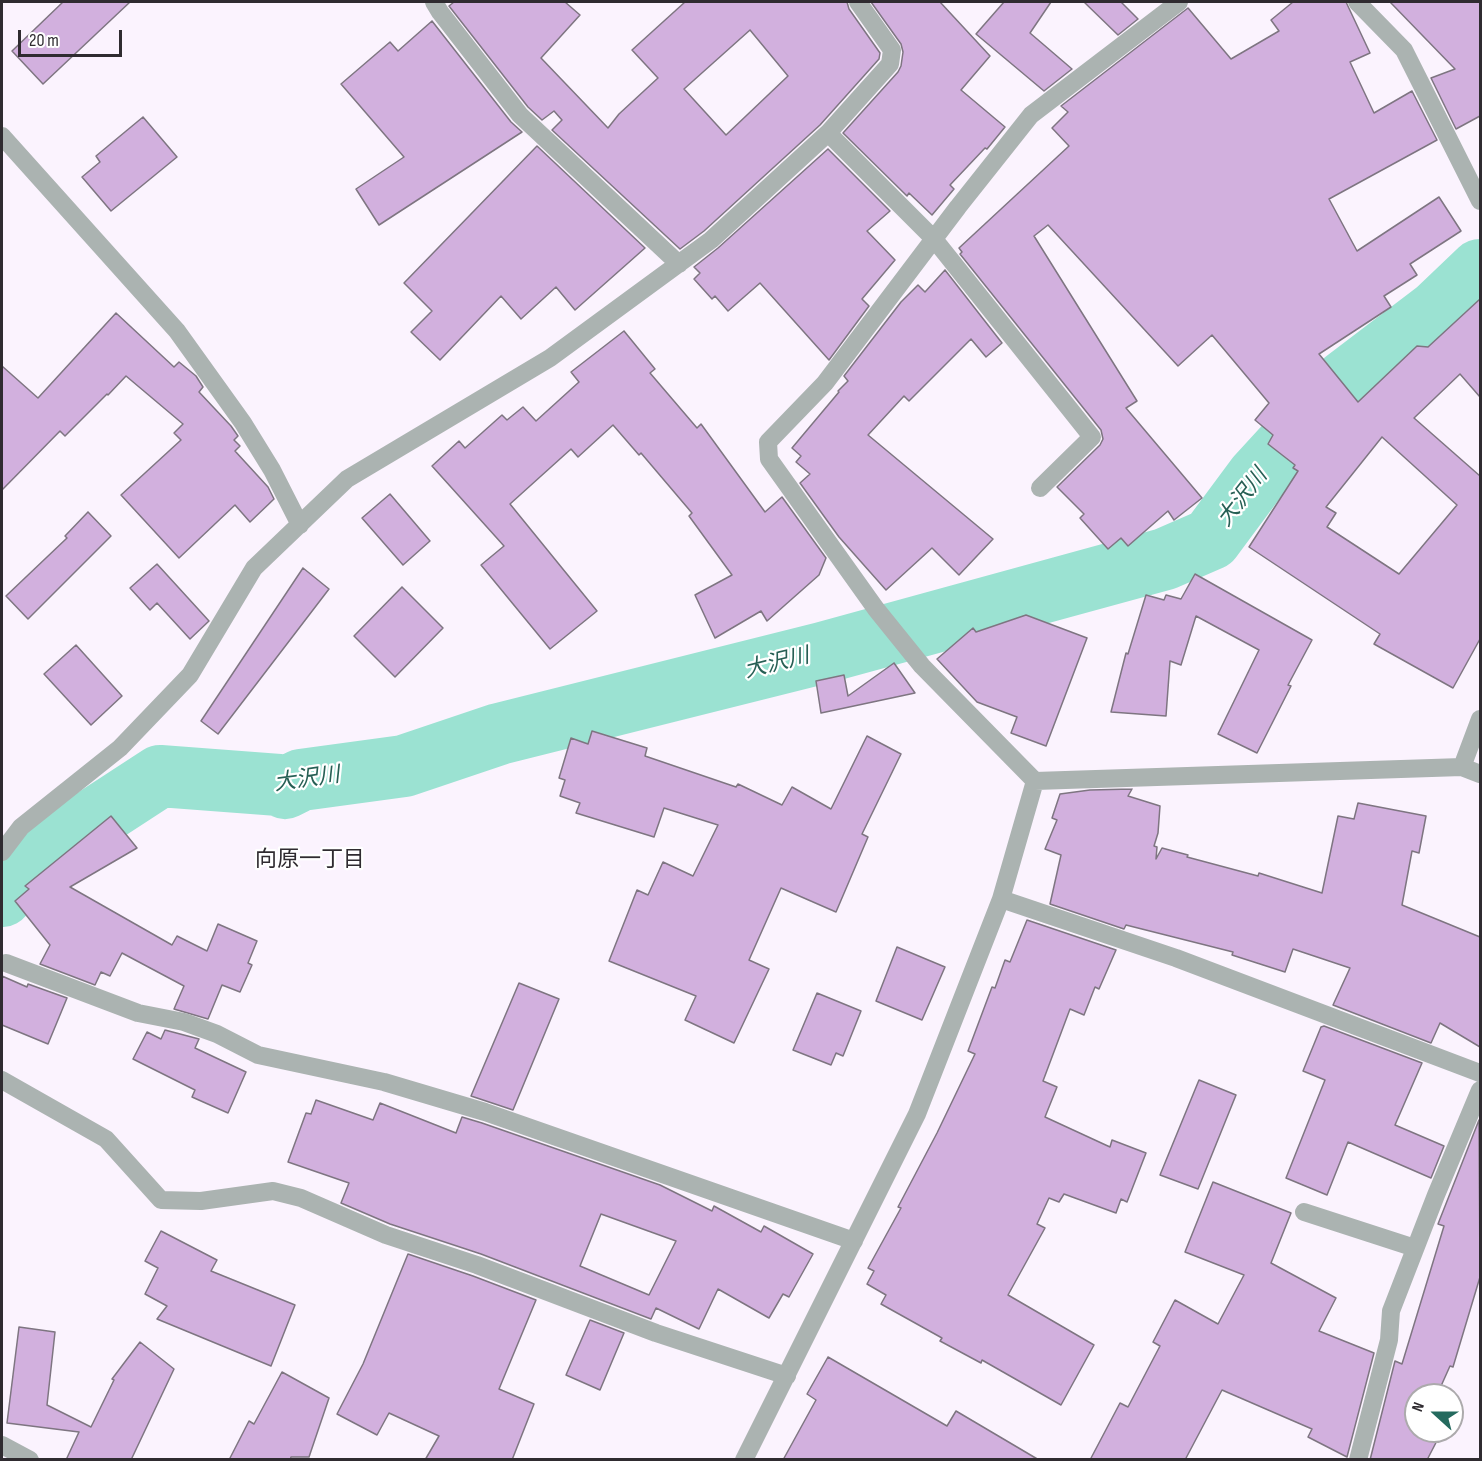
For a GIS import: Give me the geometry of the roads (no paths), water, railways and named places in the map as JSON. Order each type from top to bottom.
[{"type":"street","points":[[434,2],[459,38],[520,115],[679,264]]},
{"type":"street","points":[[2,852],[21,827],[120,748],[190,675],[254,568],[347,479],[550,358],[711,240],[828,133],[890,64],[892,50],[858,2]]},
{"type":"street","points":[[1179,2],[1031,115],[825,383],[768,442],[769,459],[876,609],[922,666],[1035,781],[1462,767],[1480,774]]},
{"type":"street","points":[[1357,2],[1404,50],[1478,189]]},
{"type":"street","points":[[828,133],[934,239],[1092,437],[1040,488]]},
{"type":"street","points":[[2,136],[177,331],[243,423],[272,470],[300,525]]},
{"type":"street","points":[[1462,767],[1480,719]]},
{"type":"street","points":[[744,1460],[917,1114],[1001,899],[1035,781]]},
{"type":"street","points":[[1001,899],[1176,958],[1480,1072]]},
{"type":"street","points":[[6,963],[138,1013],[184,1022],[217,1034],[258,1055],[384,1082],[485,1112],[854,1241]]},
{"type":"street","points":[[2,1080],[106,1138],[161,1200],[201,1201],[273,1191],[301,1198],[386,1235],[477,1265],[656,1333],[787,1376]]},
{"type":"street","points":[[1358,1460],[1389,1340],[1391,1311],[1480,1090]]},
{"type":"street","points":[[1304,1212],[1415,1248]]},
{"type":"street","points":[[2,1445],[30,1460]]},
{"type":"waterway","name":"大沢川","points":[[2,896],[31,860],[160,776],[279,785],[285,788],[301,780],[404,766],[499,734],[822,653],[1165,559],[1211,539],[1257,477],[1345,381],[1437,311],[1480,270]]},
{"type":"district","name":"向原一丁目","points":[[310,860]]}]
